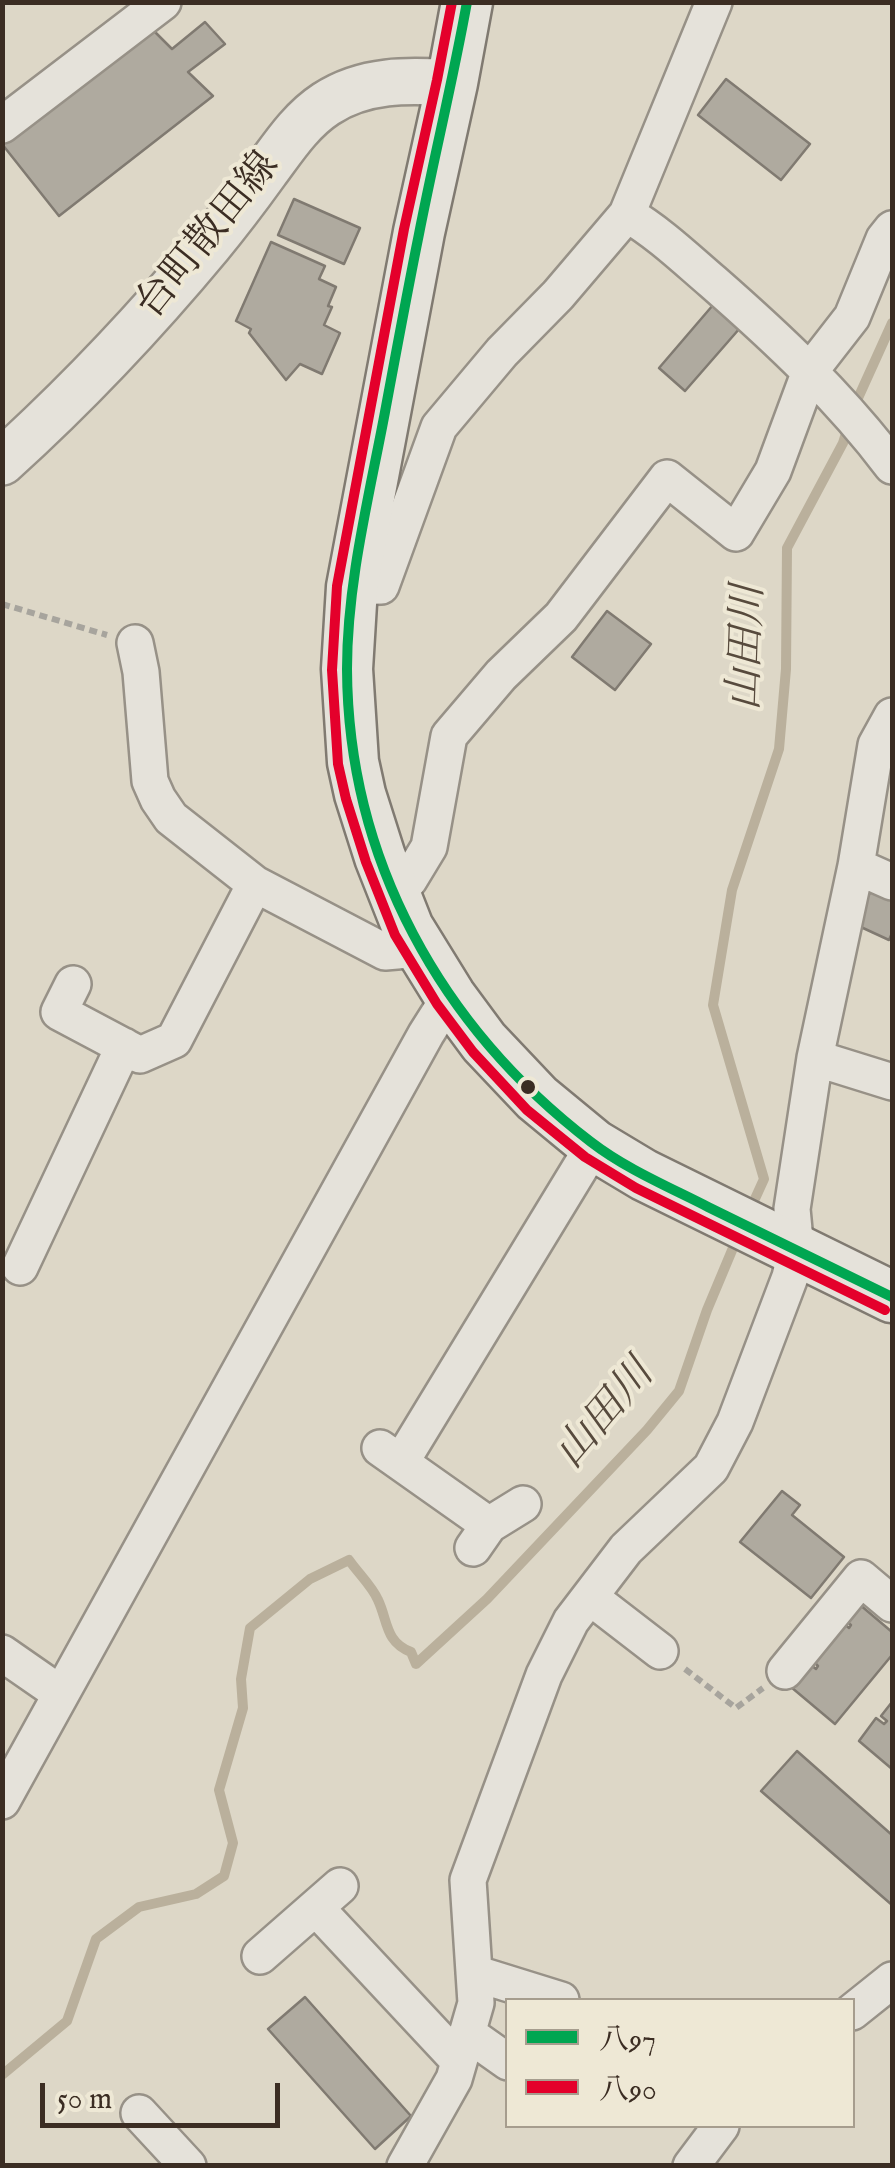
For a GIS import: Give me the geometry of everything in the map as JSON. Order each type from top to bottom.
[{"type":"main road","points":[[466,2],[352,587],[347,669],[360,794],[394,894],[420,949],[484,1042],[537,1098],[594,1145],[644,1175],[892,1297]]},
{"type":"street","points":[[2,125],[163,2]]},
{"type":"street","points":[[352,587],[381,586],[439,427],[628,214],[714,2]]},
{"type":"street","name":"台町散田線","points":[[2,462],[157,307],[291,136],[315,112],[346,94],[375,84],[402,80],[452,82]]},
{"type":"street","points":[[628,214],[652,228],[761,322],[836,397],[892,466]]},
{"type":"street","points":[[394,894],[409,880],[429,847],[449,736],[501,675],[561,617],[667,478],[736,533],[773,472],[810,371],[852,317],[884,239],[892,229]]},
{"type":"street","points":[[135,643],[150,781],[171,818],[254,884],[385,952],[420,949]]},
{"type":"street","points":[[405,2166],[454,2078],[476,2003],[468,1880],[544,1676],[571,1622],[626,1549],[712,1468],[735,1422],[790,1277],[796,1250],[792,1208],[815,1058],[856,866],[876,745],[892,716]]},
{"type":"street","points":[[856,866],[892,882]]},
{"type":"street","points":[[73,984],[59,1012],[140,1055],[174,1040],[254,884]]},
{"type":"street","points":[[2,1800],[450,996]]},
{"type":"street","points":[[20,1267],[124,1046]]},
{"type":"street","points":[[815,1058],[892,1082]]},
{"type":"street","points":[[523,1504],[481,1536],[390,1455],[594,1145]]},
{"type":"street","points":[[785,1671],[861,1578],[892,1604]]},
{"type":"street","points":[[590,1596],[660,1650]]},
{"type":"street","points":[[2,1653],[61,1694]]},
{"type":"street","points":[[260,1956],[328,1897],[463,2047],[505,2061]]},
{"type":"street","points":[[474,1973],[555,1998]]},
{"type":"street","points":[[855,2010],[892,1980]]},
{"type":"street","points":[[139,2113],[188,2166]]},
{"type":"street","points":[[691,2166],[720,2128]]},
{"type":"path","points":[[2,604],[135,643]]},
{"type":"path","points":[[660,1650],[736,1708],[785,1671]]},
{"type":"building","points":[[205,22],[225,44],[188,72],[213,96],[59,216],[2,144],[2,138],[148,25],[172,49]]},
{"type":"building","points":[[726,79],[810,144],[781,180],[698,115]]},
{"type":"building","points":[[294,199],[360,228],[344,264],[278,235]]},
{"type":"building","points":[[271,242],[325,266],[319,279],[336,287],[324,325],[340,333],[322,374],[300,364],[286,380],[249,333],[251,329],[236,321]]},
{"type":"building","points":[[713,305],[740,328],[685,391],[659,368]]},
{"type":"building","points":[[607,611],[651,644],[615,690],[572,657]]},
{"type":"building","points":[[872,889],[892,898],[889,940],[850,922]]},
{"type":"building","points":[[782,1491],[800,1505],[792,1515],[844,1557],[811,1598],[740,1542]]},
{"type":"building","points":[[859,1604],[892,1632],[892,1655],[835,1724],[791,1687],[807,1662],[816,1669],[813,1661],[842,1622],[849,1628],[851,1625],[846,1621]]},
{"type":"building","points":[[892,1702],[892,1769],[859,1741],[876,1718],[884,1724],[887,1721],[881,1716]]},
{"type":"building","points":[[797,1751],[892,1835],[892,1905],[761,1791]]},
{"type":"building","points":[[305,1997],[411,2116],[375,2149],[268,2029]]},
{"type":"waterway","name":"山田川","points":[[854,407],[892,323]]},
{"type":"waterway","name":"山田川","points":[[749,1212],[764,1179],[713,1005],[732,890],[779,749],[786,669],[787,548],[843,443],[849,424]]},
{"type":"waterway","name":"山田川","points":[[2,2075],[67,2021],[96,1939],[139,1907],[196,1894],[224,1876],[233,1843],[219,1790],[243,1708],[241,1679],[250,1628],[310,1579],[349,1560],[375,1595],[392,1637],[411,1652],[416,1664],[487,1599],[679,1391],[738,1236]]},
{"type":"transit line","name":"八90","points":[[452,2],[404,229],[337,586],[332,670],[338,764],[366,862],[395,935],[437,1004],[473,1052],[527,1110],[585,1157],[636,1188],[885,1310]]},
{"type":"transit line","name":"八97","points":[[467,2],[360,540],[351,605],[347,669],[352,739],[364,807],[385,872],[413,934],[448,992],[490,1046],[537,1096],[591,1142],[648,1177],[892,1297]]}]
